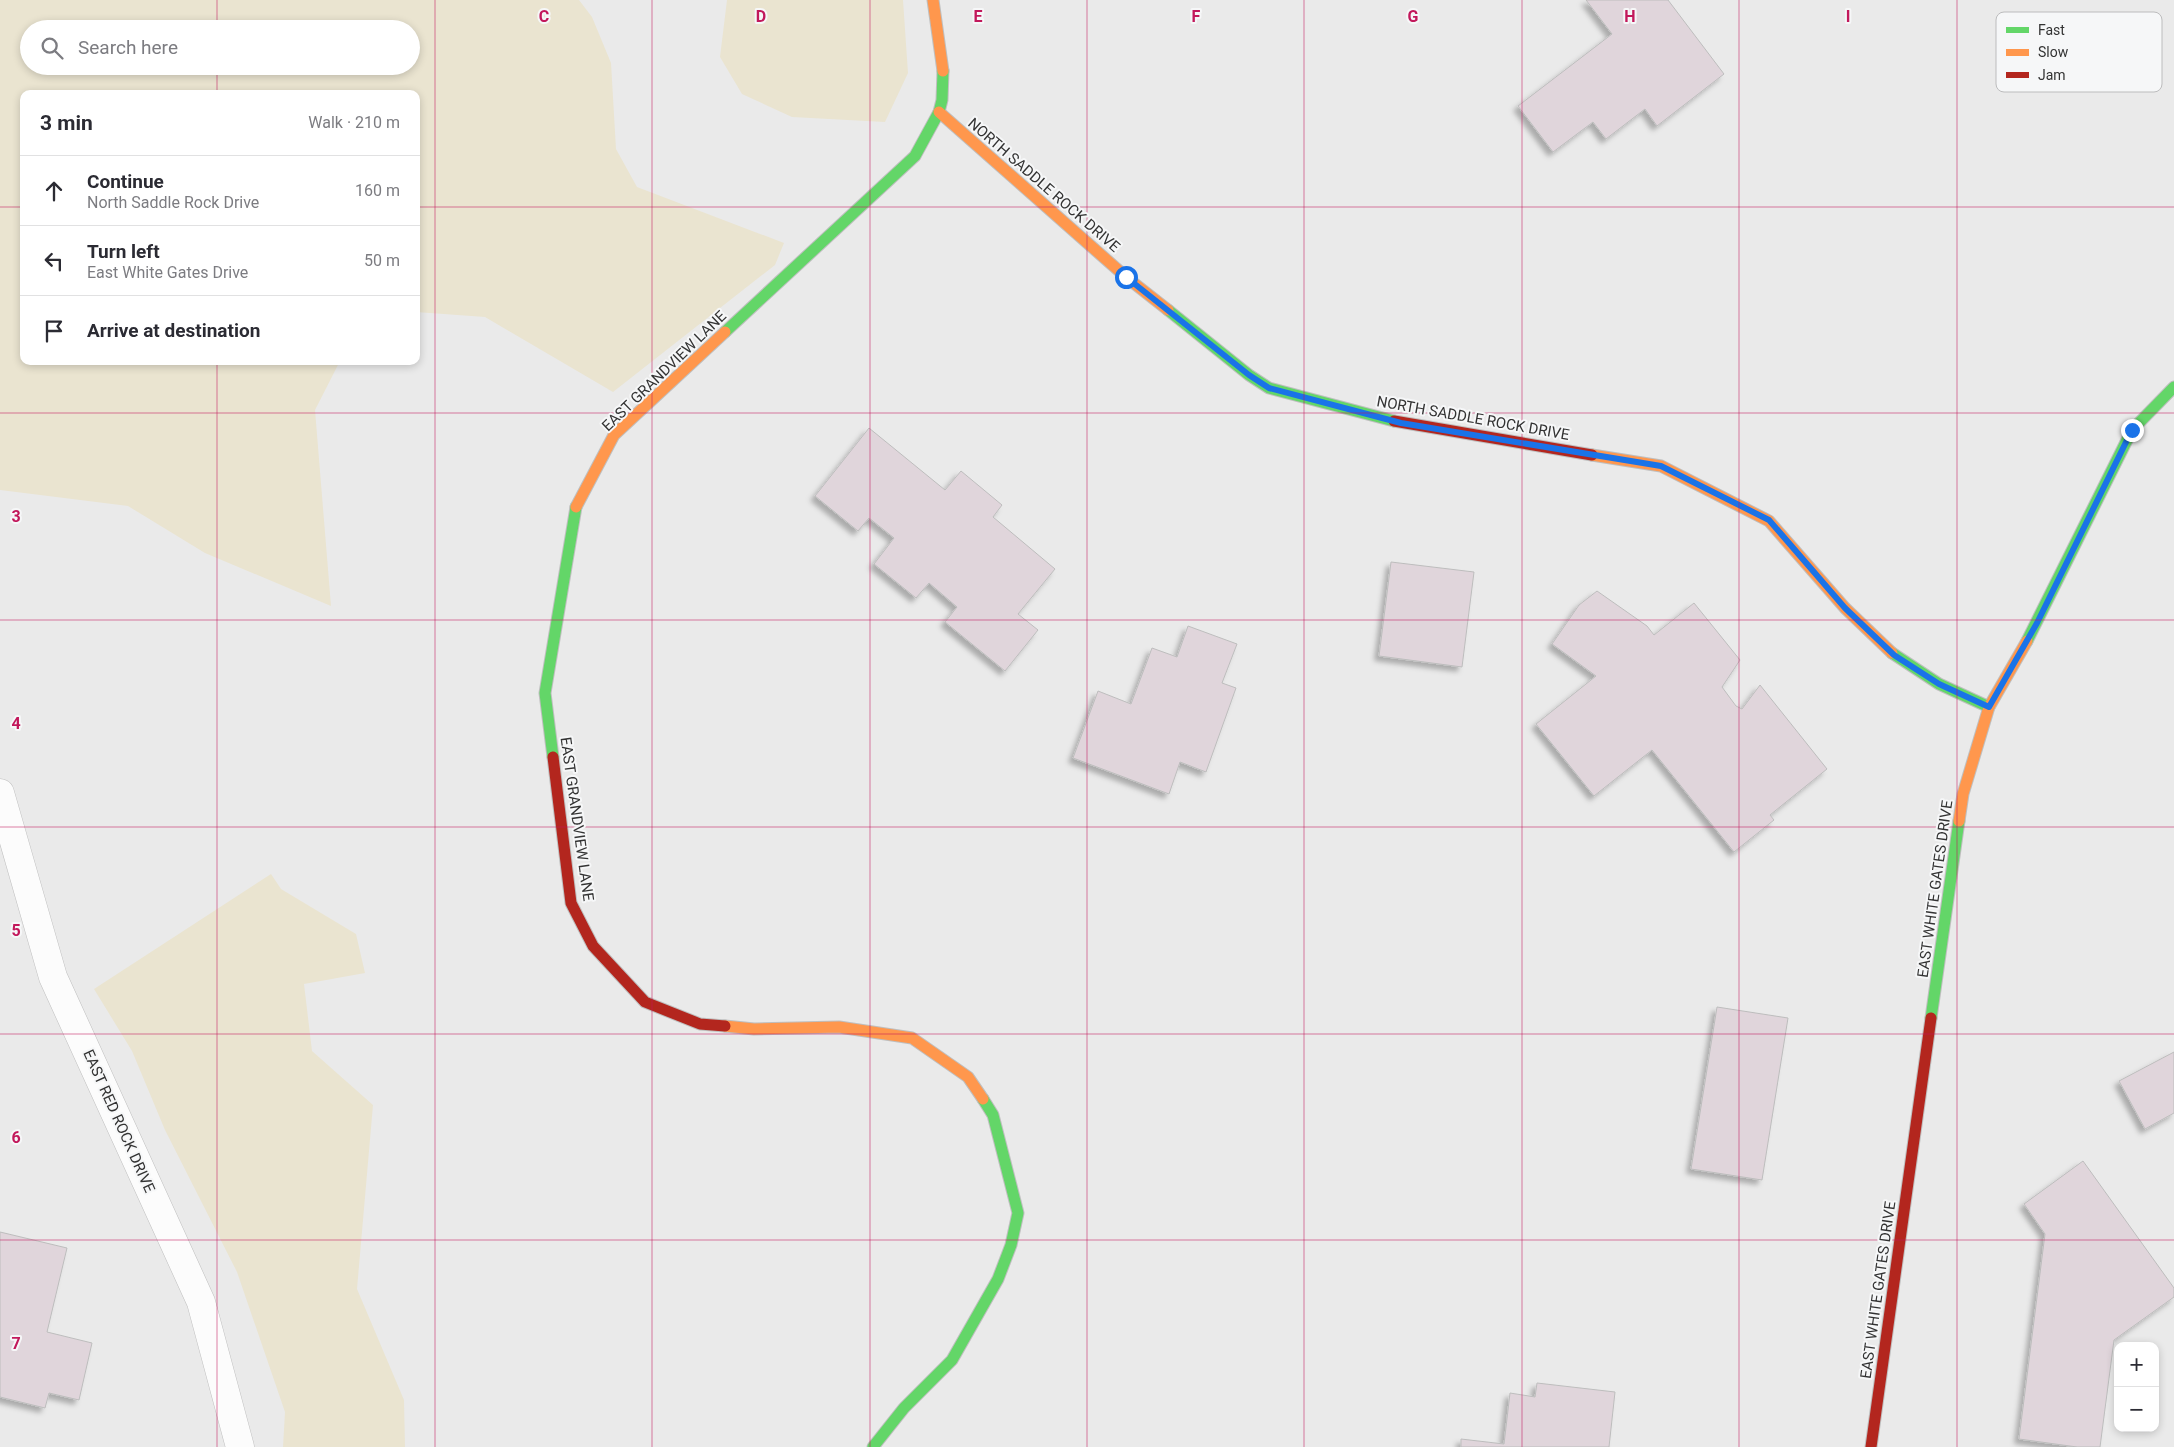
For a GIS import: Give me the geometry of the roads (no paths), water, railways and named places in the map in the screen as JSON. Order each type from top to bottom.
[{"type":"street","name":"EAST GRANDVIEW LANE","points":[[873,1447],[904,1408],[952,1360],[998,1279],[1011,1245],[1018,1213],[993,1115],[968,1077],[912,1038],[839,1027],[754,1029],[700,1024],[645,1002],[593,946],[571,903],[545,694],[575,510],[614,436],[915,156],[939,112],[943,86],[938,24],[933,0]]},
{"type":"street","name":"NORTH SADDLE ROCK DRIVE","points":[[939,112],[1126,277],[1249,375],[1269,388],[1401,423],[1661,466],[1769,520],[1845,608],[1894,655],[1939,684],[1989,707]]},
{"type":"street","name":"EAST WHITE GATES DRIVE","points":[[1871,1447],[1963,794],[1989,707],[2037,623],[2132,430],[2174,387]]},
{"type":"street","name":"EAST RED ROCK DRIVE","points":[[0,793],[53,977],[201,1302],[240,1447]]}]
